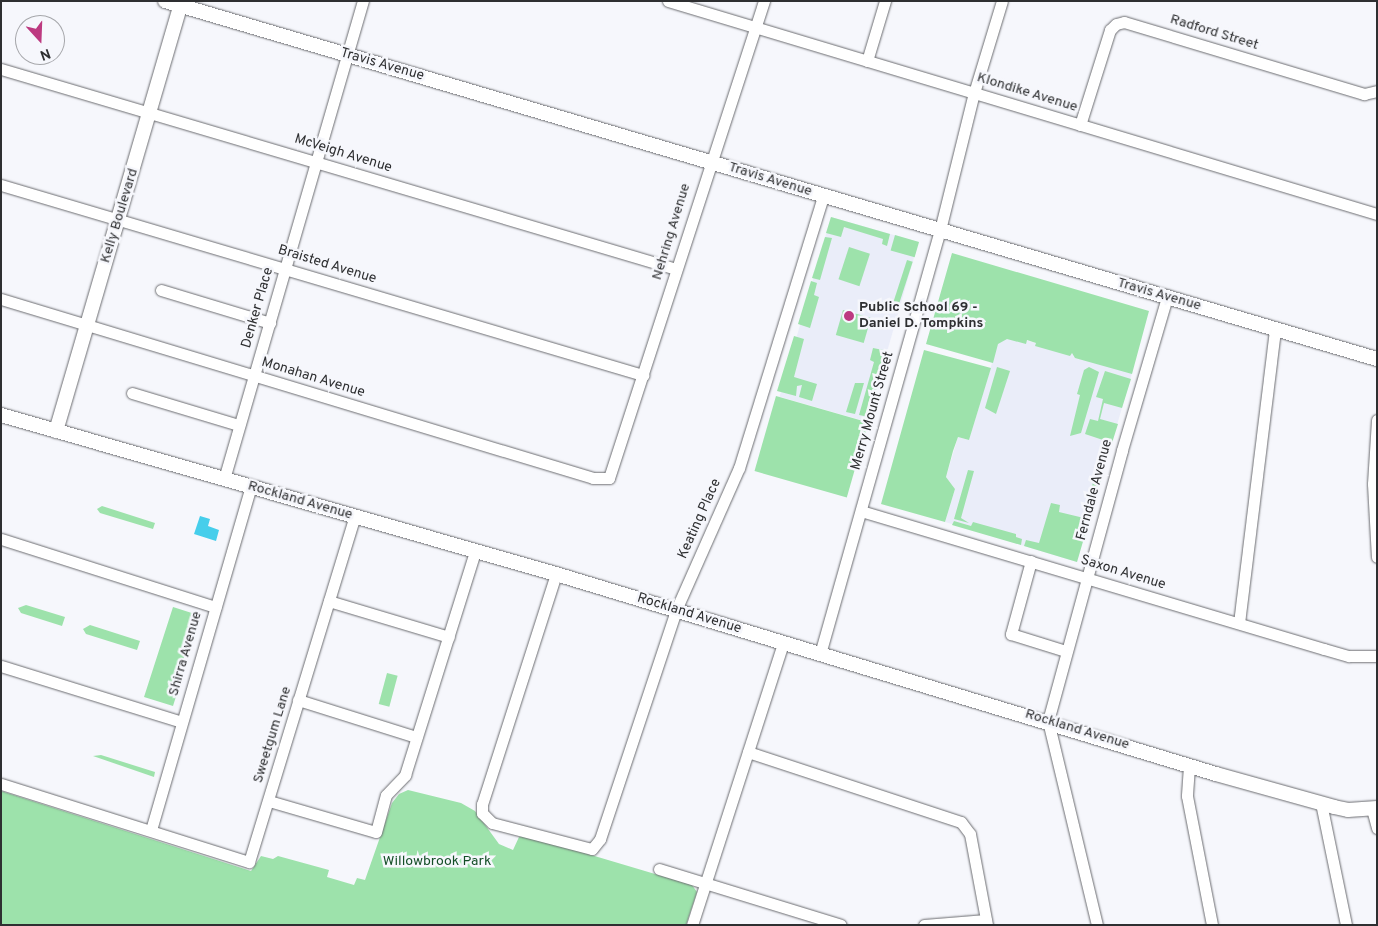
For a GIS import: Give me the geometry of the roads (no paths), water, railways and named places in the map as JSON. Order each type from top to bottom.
[{"type":"street","name":"Travis Avenue","points":[[164,1],[182,4],[823,196],[1377,358]]},
{"type":"street","name":"Denker Place","points":[[224,479],[364,1]]},
{"type":"street","name":"Klondike Avenue","points":[[668,1],[1377,214]]},
{"type":"street","name":"Nehring Avenue","points":[[614,473],[710,162],[764,1]]},
{"type":"street","points":[[867,61],[885,1]]},
{"type":"street","name":"Merry Mount Street","points":[[820,654],[940,230],[974,92],[1002,1]]},
{"type":"street","name":"Kelly Boulevard","points":[[56,431],[182,4]]},
{"type":"street","name":"Radford Street","points":[[1080,125],[1110,30],[1116,24],[1124,22],[1364,94],[1377,91]]},
{"type":"street","name":"McVeigh Avenue","points":[[1,69],[676,269]]},
{"type":"street","name":"Braisted Avenue","points":[[1,185],[643,375]]},
{"type":"street","name":"Keating Place","points":[[556,574],[482,804],[482,813],[492,823],[594,849],[600,839],[676,610],[738,468],[823,196]]},
{"type":"street","points":[[161,290],[270,323]]},
{"type":"street","name":"Ferndale Avenue","points":[[1048,721],[1066,651],[1167,297]]},
{"type":"street","name":"Monahan Avenue","points":[[1,299],[593,478],[604,480],[614,473]]},
{"type":"street","points":[[1239,623],[1275,329]]},
{"type":"street","points":[[132,393],[239,425]]},
{"type":"street","name":"Rockland Avenue","points":[[1,415],[556,574],[1048,721],[1189,766],[1321,804],[1348,810],[1374,808]]},
{"type":"street","points":[[1377,420],[1373,484],[1377,557]]},
{"type":"street","name":"Shirra Avenue","points":[[151,830],[251,486]]},
{"type":"street","name":"Saxon Avenue","points":[[861,511],[1348,656],[1377,656]]},
{"type":"street","name":"Sweetgum Lane","points":[[151,830],[249,862],[355,516]]},
{"type":"street","points":[[1,539],[216,607]]},
{"type":"street","points":[[269,801],[376,832],[386,795],[405,775],[475,551]]},
{"type":"street","points":[[1031,561],[1011,634],[1066,651]]},
{"type":"street","points":[[329,601],[449,637]]},
{"type":"street","points":[[692,925],[783,643]]},
{"type":"street","points":[[1,666],[182,722]]},
{"type":"street","points":[[298,700],[416,737]]},
{"type":"street","points":[[1048,721],[1097,925]]},
{"type":"street","points":[[748,752],[961,822],[970,834],[987,922],[924,925]]},
{"type":"street","points":[[1189,766],[1187,796],[1212,925]]},
{"type":"street","points":[[1,784],[151,830]]},
{"type":"street","points":[[1321,804],[1346,925]]},
{"type":"street","points":[[1374,808],[1377,828]]},
{"type":"street","points":[[659,869],[706,883],[814,921],[841,925]]},
{"type":"water","points":[[200,516],[210,519],[208,526],[219,530],[216,541],[194,534]]},
{"type":"place","name":"Public School 69 - Daniel D. Tompkins","points":[[849,316]]},
{"type":"park label","name":"Willowbrook Park","points":[[437,862]]}]
